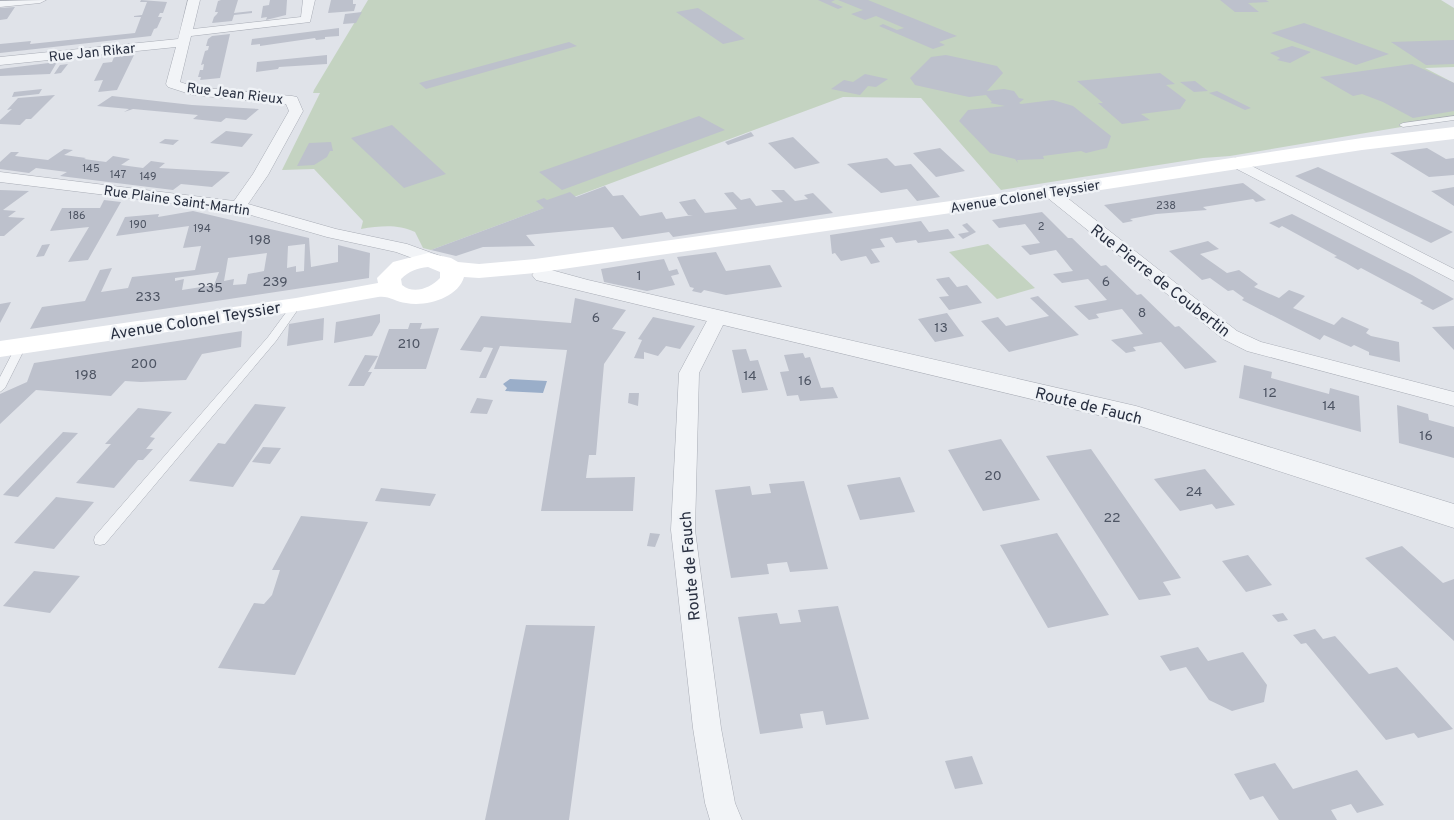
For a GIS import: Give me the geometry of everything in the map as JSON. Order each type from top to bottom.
[{"type":"main road","name":"Avenue Colonel Teyssier","points":[[444,273],[479,271],[596,257],[1050,192],[1406,138],[1454,133]]},
{"type":"main road","name":"Avenue Colonel Teyssier","points":[[10,348],[296,305],[394,278],[417,262],[444,273],[544,275],[596,257]]},
{"type":"main road","points":[[394,278],[402,296],[423,296],[444,273]]},
{"type":"street","points":[[0,4],[40,0]]},
{"type":"street","name":"Rue Jean Rieux","points":[[194,0],[173,84],[193,91],[292,100],[296,111],[260,175],[238,206]]},
{"type":"street","name":"Rue Jan Rikar","points":[[0,62],[306,20],[309,0]]},
{"type":"street","points":[[1236,163],[1454,276]]},
{"type":"street","name":"Rue Plaine Saint-Martin","points":[[0,177],[238,206],[333,233],[374,242],[390,254],[394,278]]},
{"type":"street","name":"Rue Pierre de Coubertin","points":[[1050,192],[1230,335],[1254,347],[1454,399]]},
{"type":"street","points":[[374,242],[401,248],[444,273]]},
{"type":"street","name":"Route de Fauch","points":[[544,275],[1136,415],[1454,516]]},
{"type":"street","name":"Route de Fauch","points":[[718,317],[689,373],[683,530],[707,728],[720,803],[726,820]]},
{"type":"lane","points":[[1403,125],[1454,118]]},
{"type":"lane","points":[[100,540],[272,339],[296,305]]},
{"type":"lane","points":[[0,388],[10,348]]},
{"type":"green space","points":[[368,0],[1441,0],[1454,8],[1454,67],[1425,68],[1454,83],[1454,118],[1230,156],[1203,158],[1001,190],[921,98],[843,97],[431,250],[423,248],[415,232],[408,229],[389,226],[361,229],[363,221],[314,169],[282,170],[320,93],[313,93],[314,90]]},
{"type":"green space","points":[[988,244],[1035,288],[997,299],[949,252]]},
{"type":"water","points":[[510,379],[547,381],[543,393],[505,391],[507,388],[503,384]]},
{"type":"building","points":[[141,0],[167,2],[163,13],[160,13],[158,17],[162,17],[157,28],[154,29],[151,36],[0,53],[0,44],[31,41],[30,44],[135,33],[141,17],[134,16],[142,15],[147,2],[140,2]]},
{"type":"building","points":[[238,0],[234,13],[252,11],[252,13],[234,15],[232,21],[212,23],[218,12],[215,12],[218,1]]},
{"type":"building","points":[[270,0],[287,0],[286,15],[266,20],[267,17],[261,18],[263,6],[269,5]]},
{"type":"building","points":[[331,0],[353,0],[353,4],[356,4],[354,11],[328,13]]},
{"type":"building","points":[[818,0],[835,0],[831,2],[843,7],[838,9]]},
{"type":"building","points":[[838,0],[868,0],[957,36],[939,42],[945,45],[933,49],[879,26],[883,24],[897,30],[904,28],[876,16],[865,20],[851,14],[863,10]]},
{"type":"building","points":[[1220,0],[1266,0],[1269,2],[1248,3],[1259,12],[1235,12]]},
{"type":"building","points":[[15,7],[7,19],[0,20],[0,8]]},
{"type":"building","points":[[698,8],[745,39],[723,44],[676,12]]},
{"type":"building","points":[[362,12],[356,23],[343,24],[345,14]]},
{"type":"building","points":[[1304,23],[1389,54],[1356,65],[1271,33]]},
{"type":"building","points":[[339,28],[339,36],[325,37],[325,39],[316,40],[315,38],[260,46],[260,44],[251,45],[252,39]]},
{"type":"building","points":[[230,34],[220,78],[200,80],[201,77],[198,77],[200,70],[203,70],[204,64],[201,65],[205,51],[208,50],[209,46],[206,46],[208,39],[212,36]]},
{"type":"building","points":[[1454,40],[1454,64],[1426,65],[1391,42]]},
{"type":"building","points":[[569,42],[577,46],[426,89],[419,83]]},
{"type":"building","points":[[1292,46],[1311,52],[1290,63],[1277,60],[1280,58],[1270,53]]},
{"type":"building","points":[[134,55],[117,90],[98,92],[103,80],[94,81],[103,63],[112,62],[114,57]]},
{"type":"building","points":[[327,55],[327,64],[279,67],[278,69],[256,72],[257,62]]},
{"type":"building","points":[[946,55],[997,66],[1003,73],[987,91],[1004,89],[1014,91],[1019,98],[1024,99],[1019,103],[1021,104],[1053,100],[1073,106],[1111,136],[1107,148],[1086,153],[1081,151],[1043,156],[1044,159],[1017,160],[1018,163],[1015,159],[990,153],[959,121],[968,110],[1005,106],[990,103],[992,102],[986,95],[969,97],[915,85],[910,78],[931,57]]},
{"type":"building","points":[[57,62],[50,74],[0,76],[0,69]]},
{"type":"building","points":[[68,64],[61,73],[54,74],[60,65]]},
{"type":"building","points":[[1412,64],[1454,83],[1454,111],[1413,118],[1383,102],[1362,94],[1353,96],[1320,77]]},
{"type":"building","points":[[1160,73],[1175,84],[1166,85],[1186,100],[1180,109],[1141,114],[1150,120],[1122,124],[1098,103],[1103,103],[1077,81]]},
{"type":"building","points":[[865,74],[888,79],[876,87],[868,86],[860,95],[831,89],[844,80],[853,82]]},
{"type":"building","points":[[1195,81],[1208,91],[1194,92],[1180,82]]},
{"type":"building","points":[[42,89],[39,94],[12,97],[14,92]]},
{"type":"building","points":[[1217,91],[1251,108],[1245,110],[1209,93]]},
{"type":"building","points":[[55,95],[31,119],[26,119],[20,125],[0,124],[0,120],[12,109],[7,110],[18,98]]},
{"type":"building","points":[[112,96],[192,105],[259,109],[246,120],[226,118],[221,122],[193,119],[198,115],[133,109],[124,112],[129,109],[97,106]]},
{"type":"building","points":[[699,116],[725,130],[562,190],[539,172]]},
{"type":"building","points":[[392,125],[446,174],[404,188],[351,138]]},
{"type":"building","points":[[226,131],[253,134],[242,147],[210,143]]},
{"type":"building","points":[[751,132],[754,136],[728,145],[725,142]]},
{"type":"building","points":[[793,137],[820,163],[795,169],[768,143]]},
{"type":"building","points":[[165,139],[179,140],[173,145],[159,143]]},
{"type":"building","points":[[331,142],[333,151],[330,151],[327,157],[314,165],[297,166],[309,143]]},
{"type":"building","points":[[940,148],[965,171],[936,177],[913,153]]},
{"type":"building","points":[[1427,148],[1446,159],[1454,158],[1454,175],[1429,177],[1390,153]]},
{"type":"building","points":[[64,149],[73,150],[64,155],[86,158],[84,159],[106,162],[113,156],[130,159],[121,165],[143,168],[151,161],[165,163],[159,168],[230,172],[212,187],[181,184],[173,190],[60,176],[67,172],[36,168],[29,173],[0,169],[0,162],[11,152],[19,152],[15,156],[48,160]]},
{"type":"building","points":[[887,158],[895,166],[911,164],[940,197],[917,201],[907,189],[881,193],[847,164]]},
{"type":"building","points":[[1318,167],[1453,232],[1431,243],[1295,176]]},
{"type":"building","points":[[1243,183],[1266,200],[1256,202],[1253,199],[1203,207],[1207,210],[1156,214],[1130,219],[1133,221],[1123,223],[1104,205]]},
{"type":"building","points":[[605,186],[613,196],[623,195],[640,216],[662,212],[666,219],[693,215],[688,215],[679,202],[695,199],[705,213],[737,209],[724,193],[733,192],[741,200],[750,198],[756,206],[783,202],[771,190],[784,190],[795,201],[808,199],[804,195],[813,193],[833,213],[673,237],[669,232],[622,239],[613,227],[526,235],[535,246],[483,247],[456,256],[431,250],[544,208],[536,201],[544,198],[547,200],[570,192],[576,197]]},
{"type":"building","points":[[1454,187],[1454,206],[1431,191]]},
{"type":"building","points":[[0,190],[29,191],[3,210],[16,211],[8,217],[25,218],[4,236],[0,236]]},
{"type":"building","points":[[104,200],[121,202],[88,260],[68,262],[89,227],[50,231],[62,208],[100,208]]},
{"type":"building","points":[[193,211],[309,238],[311,267],[338,262],[338,245],[370,253],[369,278],[30,329],[42,307],[85,301],[100,270],[112,268],[101,292],[128,288],[132,277],[195,270],[201,246],[183,248],[189,226],[116,236],[125,217],[159,214],[158,217]],"holes":[[[305,244],[304,271],[296,272],[296,266],[287,268],[288,246]],[[267,253],[264,271],[248,274],[246,284],[233,285],[234,279],[224,281],[228,258]],[[219,272],[214,285],[182,290],[184,279],[175,281],[175,278]]]},
{"type":"building","points":[[1042,212],[1068,238],[1072,238],[1101,266],[1106,265],[1137,295],[1141,294],[1175,327],[1179,326],[1217,362],[1185,369],[1161,342],[1133,347],[1136,351],[1126,353],[1111,340],[1143,334],[1122,309],[1096,314],[1099,318],[1089,320],[1074,306],[1107,300],[1088,279],[1062,283],[1053,274],[1073,271],[1056,250],[1030,255],[1021,246],[1040,243],[1025,224],[999,228],[992,220]]},
{"type":"building","points":[[1292,214],[1412,275],[1454,299],[1433,310],[1420,303],[1423,301],[1361,268],[1358,270],[1334,257],[1337,256],[1282,226],[1279,228],[1269,223]]},
{"type":"building","points":[[921,221],[929,232],[948,229],[955,238],[918,243],[916,240],[896,243],[892,237],[880,239],[885,247],[871,249],[880,262],[871,264],[866,256],[841,261],[835,253],[832,254],[830,235]]},
{"type":"building","points":[[967,223],[976,232],[963,239],[958,234],[969,232],[962,225]]},
{"type":"building","points":[[1208,241],[1219,249],[1200,254],[1227,273],[1239,270],[1258,284],[1254,287],[1279,298],[1289,290],[1305,296],[1293,308],[1334,325],[1342,317],[1369,329],[1366,333],[1371,336],[1399,342],[1400,362],[1369,355],[1369,352],[1354,345],[1351,347],[1324,335],[1320,340],[1242,300],[1244,298],[1233,290],[1228,291],[1210,278],[1202,280],[1169,251]]},
{"type":"building","points":[[50,244],[44,256],[36,257],[42,245]]},
{"type":"building","points":[[716,252],[726,271],[770,265],[782,287],[726,295],[704,290],[701,293],[692,291],[694,288],[690,287],[677,257]]},
{"type":"building","points":[[664,259],[669,271],[677,269],[679,274],[671,276],[675,285],[647,291],[604,282],[601,269]]},
{"type":"building","points":[[949,277],[957,287],[967,285],[982,303],[949,310],[939,297],[949,296],[936,279]]},
{"type":"building","points":[[1038,296],[1079,335],[1009,352],[981,321],[998,317],[1006,326],[1049,316],[1030,298]]},
{"type":"building","points":[[575,298],[626,310],[612,329],[626,332],[604,364],[596,455],[589,455],[586,478],[635,477],[633,511],[541,511],[567,350],[500,346],[486,378],[479,378],[493,348],[484,347],[481,352],[460,350],[481,316],[571,323]]},
{"type":"building","points":[[11,302],[8,308],[0,323],[0,304]]},
{"type":"building","points":[[947,313],[964,336],[935,342],[918,319]]},
{"type":"building","points":[[380,314],[380,322],[372,336],[334,343],[336,322]]},
{"type":"building","points":[[653,317],[695,326],[680,349],[666,346],[658,356],[644,352],[644,359],[634,358],[642,340],[638,339]]},
{"type":"building","points":[[324,318],[323,340],[287,346],[289,324]]},
{"type":"building","points":[[410,323],[422,323],[420,329],[439,328],[426,369],[374,369],[389,329],[408,329]]},
{"type":"building","points":[[1454,326],[1454,350],[1432,327]]},
{"type":"building","points":[[242,331],[241,347],[202,354],[186,380],[125,381],[111,396],[36,390],[0,424],[0,394],[27,382],[34,363]]},
{"type":"building","points":[[746,349],[750,361],[758,360],[768,390],[742,393],[732,350]]},
{"type":"building","points":[[803,353],[805,358],[810,357],[821,388],[833,387],[838,398],[800,401],[798,395],[787,396],[780,372],[789,371],[784,355]]},
{"type":"building","points":[[365,355],[378,356],[368,372],[372,372],[364,386],[348,386]]},
{"type":"building","points":[[1244,365],[1272,372],[1271,378],[1329,394],[1330,388],[1359,396],[1361,432],[1239,398]]},
{"type":"building","points":[[629,393],[639,393],[638,406],[628,403]]},
{"type":"building","points":[[477,398],[493,400],[487,414],[470,413]]},
{"type":"building","points":[[255,404],[286,407],[233,487],[189,481],[218,443],[225,444]]},
{"type":"building","points":[[1397,405],[1428,414],[1429,420],[1454,427],[1454,458],[1399,443]]},
{"type":"building","points":[[138,408],[172,412],[150,437],[155,438],[146,449],[153,449],[143,460],[138,460],[114,488],[76,483],[111,444],[105,444]]},
{"type":"building","points":[[63,432],[78,433],[18,497],[3,495]]},
{"type":"building","points":[[1001,439],[1040,500],[983,511],[948,450]]},
{"type":"building","points":[[263,447],[281,448],[270,464],[252,462]]},
{"type":"building","points":[[1091,449],[1181,578],[1163,582],[1171,595],[1139,600],[1046,456]]},
{"type":"building","points":[[1205,469],[1235,505],[1216,509],[1212,504],[1180,511],[1154,479]]},
{"type":"building","points":[[900,477],[915,512],[860,520],[847,485]]},
{"type":"building","points":[[804,481],[828,569],[790,572],[787,562],[767,564],[769,574],[731,578],[715,490],[750,486],[752,495],[771,493],[769,484]]},
{"type":"building","points":[[381,488],[436,494],[430,506],[375,501]]},
{"type":"building","points":[[56,497],[94,502],[54,549],[14,543]]},
{"type":"building","points":[[301,516],[368,522],[295,675],[218,668],[254,603],[264,604],[272,595],[280,570],[272,570]]},
{"type":"building","points":[[650,533],[660,534],[655,547],[647,546]]},
{"type":"building","points":[[1057,533],[1109,615],[1048,628],[1000,545]]},
{"type":"building","points":[[1402,546],[1443,583],[1454,579],[1454,641],[1365,558]]},
{"type":"building","points":[[1248,555],[1272,585],[1246,592],[1222,561]]},
{"type":"building","points":[[34,571],[80,576],[50,613],[3,606]]},
{"type":"building","points":[[838,606],[869,719],[826,725],[823,711],[800,714],[803,728],[760,734],[738,617],[777,613],[780,624],[801,622],[798,610]]},
{"type":"building","points":[[1283,613],[1288,620],[1278,622],[1272,615]]},
{"type":"building","points":[[526,625],[595,626],[569,820],[485,820]]},
{"type":"building","points":[[1315,629],[1323,639],[1335,636],[1369,674],[1397,667],[1453,729],[1418,738],[1414,733],[1386,740],[1306,643],[1301,644],[1293,635]]},
{"type":"building","points":[[1198,647],[1208,661],[1243,652],[1267,685],[1264,702],[1232,711],[1209,700],[1186,667],[1170,671],[1160,656]]},
{"type":"building","points":[[972,756],[983,784],[955,789],[945,761]]},
{"type":"building","points":[[1275,763],[1293,789],[1357,770],[1384,805],[1357,813],[1351,804],[1331,810],[1337,820],[1279,820],[1263,796],[1250,800],[1234,774]]}]
